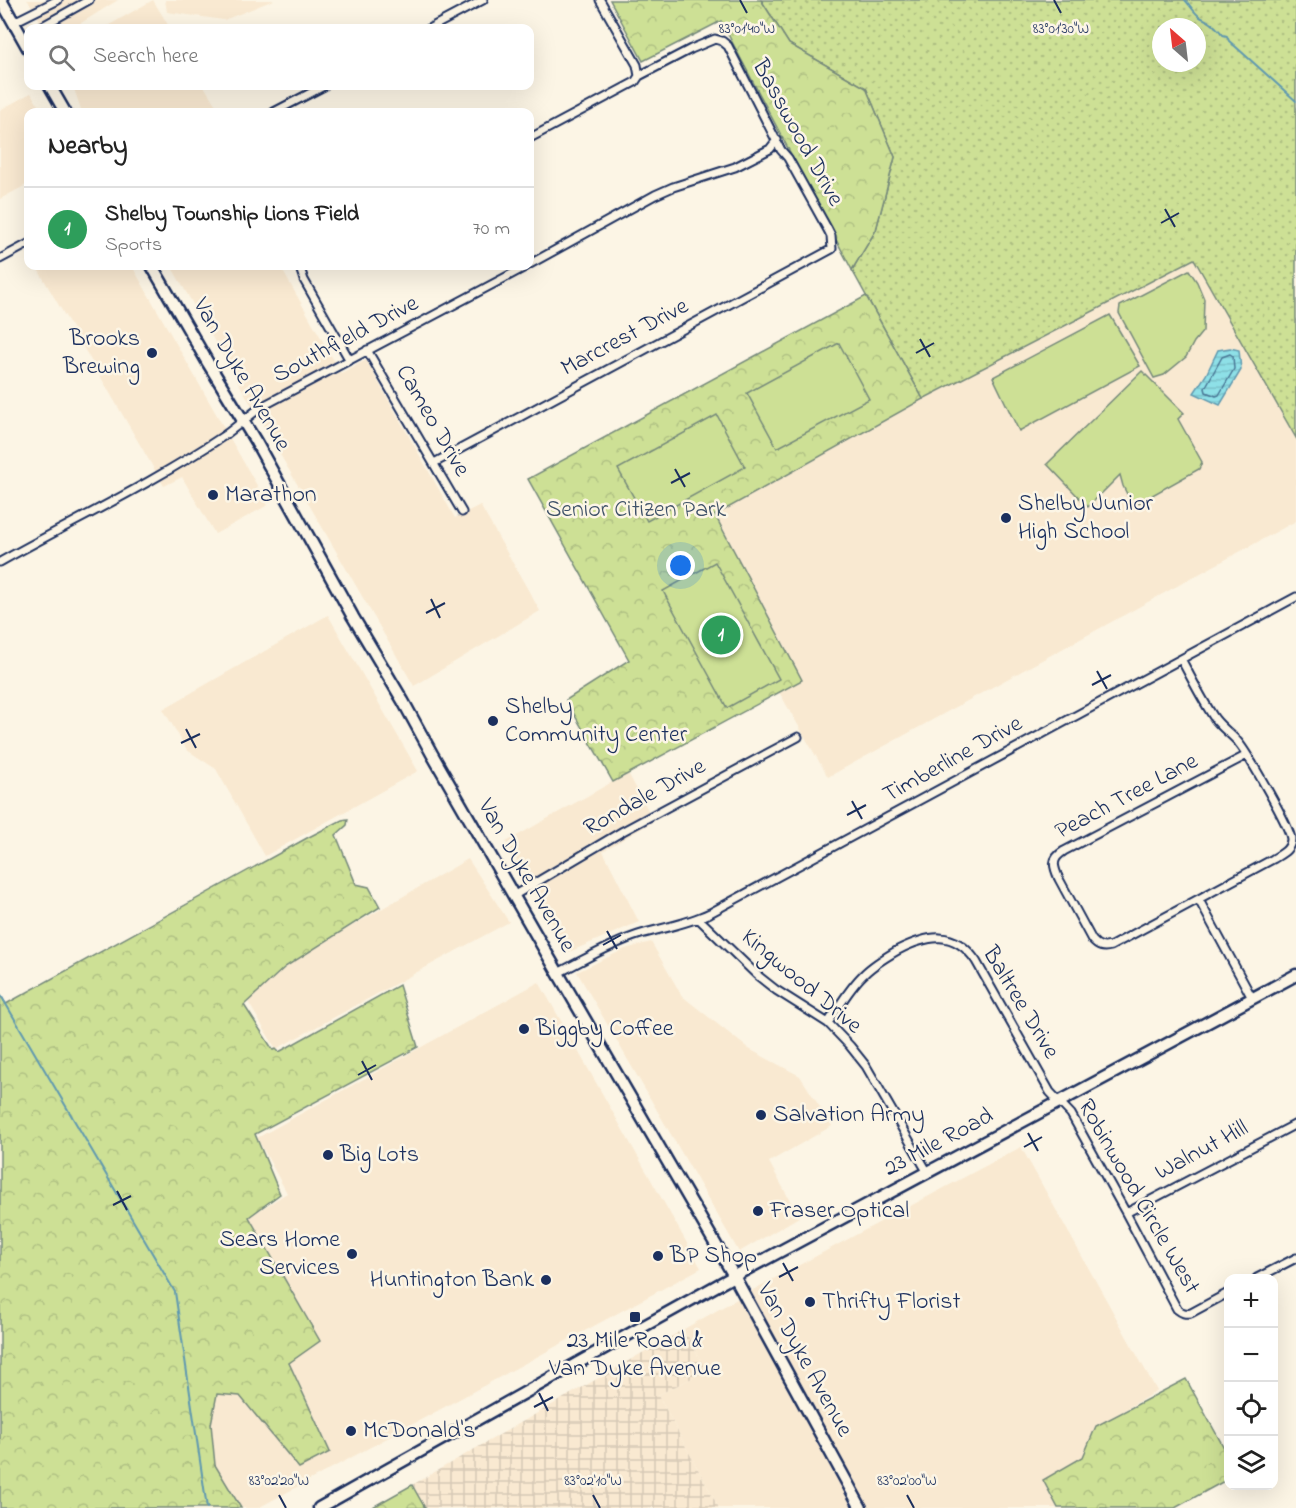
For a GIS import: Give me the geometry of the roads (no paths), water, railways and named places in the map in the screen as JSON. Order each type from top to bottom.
[{"type":"main road","points":[[1,0],[24,37]]},
{"type":"main road","points":[[52,90],[63,108]]},
{"type":"main road","name":"Van Dyke Avenue","points":[[154,270],[243,420],[513,896],[734,1276],[861,1508]]},
{"type":"main road","name":"23 Mile Road","points":[[319,1508],[734,1276],[1296,975]]},
{"type":"street","points":[[14,22],[57,0]]},
{"type":"street","points":[[46,24],[88,0]]},
{"type":"street","points":[[438,24],[483,0]]},
{"type":"street","points":[[534,136],[634,82],[639,76],[637,65],[600,0]]},
{"type":"street","name":"Basswood Drive","points":[[639,76],[715,39],[728,46],[781,150],[788,158],[828,230],[832,246]]},
{"type":"street","points":[[282,108],[316,90]]},
{"type":"street","name":"Southfield Drive","points":[[534,262],[655,195],[735,167],[770,149],[777,140]]},
{"type":"street","points":[[0,259],[24,246]]},
{"type":"street","name":"Marcrest Drive","points":[[434,463],[830,250],[832,246]]},
{"type":"street","points":[[301,270],[304,280],[349,359]]},
{"type":"street","name":"Southfield Drive","points":[[0,562],[134,490],[227,434],[261,407],[519,270]]},
{"type":"street","name":"Cameo Drive","points":[[368,350],[462,512]]},
{"type":"street","name":"Timberline Drive","points":[[558,973],[620,942],[699,919],[1296,597]]},
{"type":"street","points":[[1181,659],[1214,718],[1239,743],[1247,755],[1286,824],[1291,840],[1290,846],[1274,859],[1199,900],[1252,998]]},
{"type":"street","name":"Rondale Drive","points":[[513,896],[623,831],[798,737]]},
{"type":"street","name":"Peach Tree Lane","points":[[1199,900],[1111,946],[1099,946],[1092,940],[1059,879],[1055,869],[1055,860],[1064,851],[1247,755]]},
{"type":"street","name":"Kingwood Drive","points":[[699,919],[757,975],[828,1023],[850,1046],[866,1066],[928,1173]]},
{"type":"street","name":"Baltree Drive","points":[[828,1023],[853,986],[884,958],[914,942],[927,938],[939,937],[952,940],[966,949],[976,961],[1050,1092],[1060,1102]]},
{"type":"street","name":"Robinwood Circle West","points":[[1060,1102],[1071,1114],[1177,1309],[1183,1313],[1191,1313],[1224,1295]]},
{"type":"street","name":"Walnut Hill","points":[[1126,1213],[1296,1124]]},
{"type":"street","points":[[1265,1274],[1296,1258]]},
{"type":"water","points":[[1230,348],[1239,350],[1241,370],[1220,405],[1194,393],[1218,350]]},
{"type":"waterway","points":[[1185,0],[1200,17],[1227,36],[1229,41],[1296,101]]},
{"type":"waterway","points":[[0,994],[175,1292],[207,1508]]},
{"type":"place","name":"Brooks Brewing","points":[[152,353]]},
{"type":"place","name":"Marathon","points":[[213,495]]},
{"type":"place","name":"Shelby Junior High School","points":[[1006,518]]},
{"type":"place","name":"Shelby Township Lions Field","points":[[721,635]]},
{"type":"place","name":"Shelby Community Center","points":[[493,721]]},
{"type":"place","name":"Biggby Coffee","points":[[524,1029]]},
{"type":"place","name":"Salvation Army","points":[[761,1115]]},
{"type":"place","name":"Big Lots","points":[[328,1155]]},
{"type":"place","name":"Fraser Optical","points":[[758,1211]]},
{"type":"place","name":"Sears Home Services","points":[[352,1254]]},
{"type":"place","name":"BP Shop","points":[[658,1256]]},
{"type":"place","name":"Huntington Bank","points":[[546,1280]]},
{"type":"place","name":"Thrifty Florist","points":[[810,1302]]},
{"type":"place","name":"23 Mile Road & Van Dyke Avenue","points":[[635,1317]]},
{"type":"place","name":"McDonald's","points":[[351,1431]]},
{"type":"park label","name":"Senior Citizen Park","points":[[636,510]]}]
